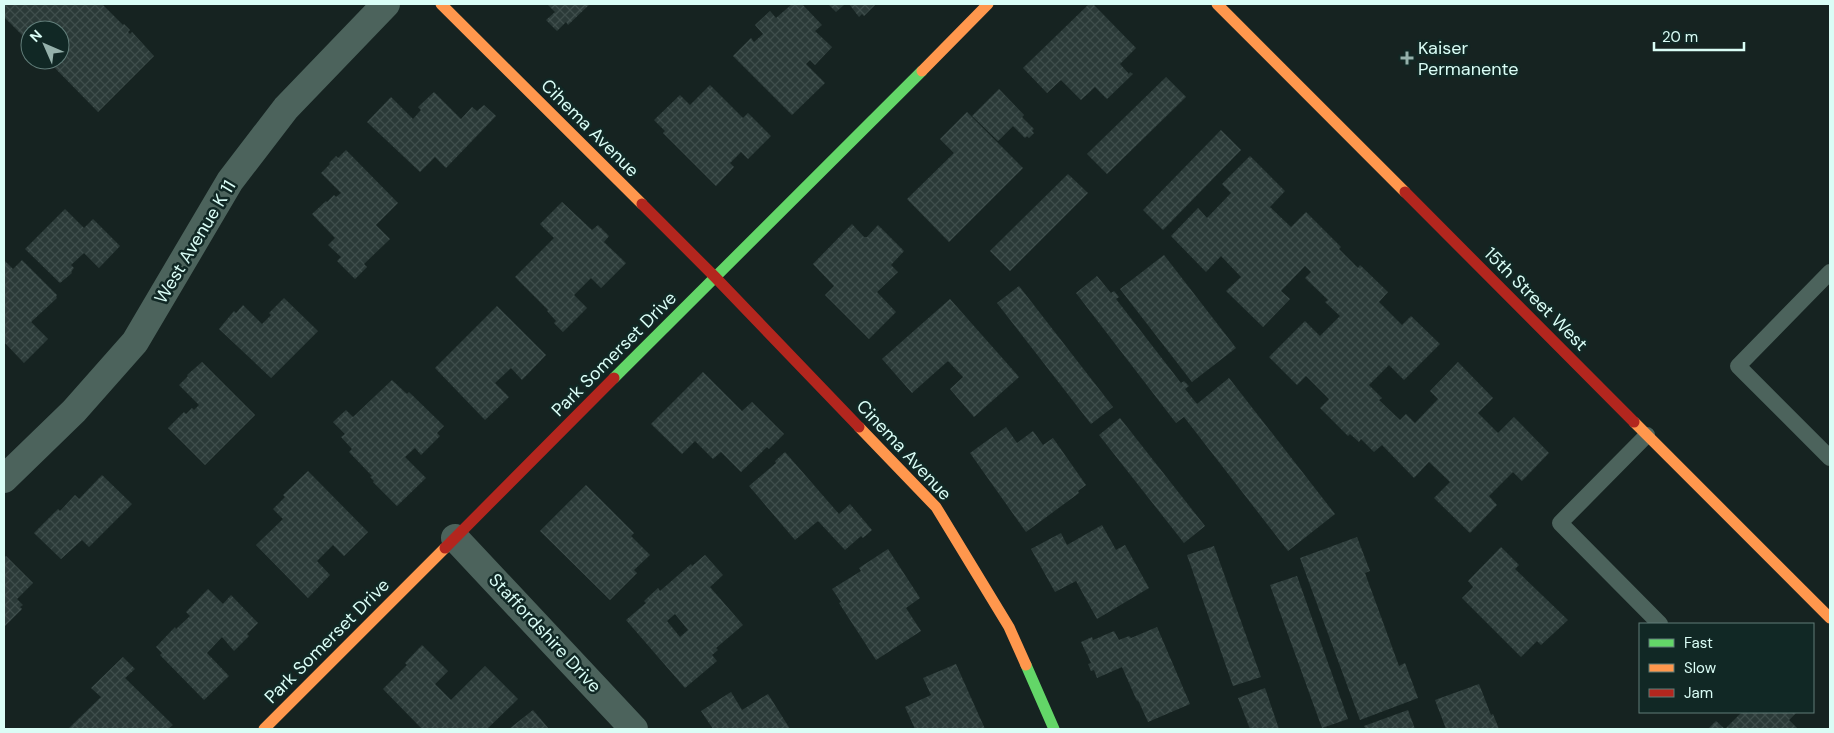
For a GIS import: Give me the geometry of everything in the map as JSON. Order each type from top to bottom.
[{"type":"street","name":"West Avenue K 11","points":[[4,480],[74,411],[134,342],[230,181],[286,108],[386,4]]},
{"type":"street","name":"Cihema Avenue","points":[[441,4],[715,277]]},
{"type":"street","name":"Park Somerset Drive","points":[[264,729],[988,4]]},
{"type":"street","name":"15th Street West","points":[[1217,4],[1830,618]]},
{"type":"street","name":"Cinema Avenue","points":[[715,277],[936,507],[1009,627],[1054,729]]},
{"type":"street","name":"Staffordshire Drive","points":[[455,538],[634,729]]},
{"type":"lane","points":[[1830,272],[1738,366],[1830,458]]},
{"type":"lane","points":[[1648,435],[1560,523],[1659,623]]},
{"type":"building","points":[[4,4],[102,4],[154,56],[98,112],[57,70],[70,70],[70,20],[20,20],[20,33],[4,17]]},
{"type":"building","points":[[547,4],[590,4],[568,25],[566,22],[557,31],[546,20],[555,12]]},
{"type":"building","points":[[792,4],[802,4],[822,25],[815,31],[832,47],[815,65],[810,60],[806,64],[825,83],[792,115],[733,56],[751,38],[754,42],[763,34],[755,25],[770,11],[776,18]]},
{"type":"building","points":[[828,4],[845,4],[836,12]]},
{"type":"building","points":[[849,4],[876,4],[864,16],[862,14],[859,17]]},
{"type":"building","points":[[1089,4],[1093,4],[1136,48],[1120,64],[1129,74],[1130,72],[1133,74],[1107,99],[1095,87],[1081,100],[1061,80],[1047,93],[1023,68]]},
{"type":"building","points":[[1166,77],[1186,97],[1107,174],[1087,154]]},
{"type":"building","points":[[710,85],[743,118],[748,113],[771,136],[748,159],[741,152],[730,163],[734,167],[716,186],[663,133],[665,131],[654,120],[680,95],[690,105]]},
{"type":"building","points":[[999,89],[1024,115],[1022,117],[1034,129],[1032,131],[1034,133],[1029,138],[1027,136],[1025,138],[1013,126],[998,141],[972,116]]},
{"type":"building","points":[[434,92],[461,119],[472,107],[477,111],[484,105],[496,116],[446,168],[435,157],[420,172],[367,122],[391,97],[413,119],[421,110],[418,107]]},
{"type":"building","points":[[967,112],[1023,168],[949,242],[907,199],[954,153],[940,139]]},
{"type":"building","points":[[1221,130],[1241,150],[1163,230],[1143,210]]},
{"type":"building","points":[[346,150],[398,203],[376,225],[390,239],[364,264],[367,267],[355,279],[337,261],[341,257],[328,245],[335,238],[312,214],[334,195],[336,197],[341,193],[321,173],[336,156],[338,158]]},
{"type":"building","points":[[1250,156],[1285,191],[1270,207],[1291,227],[1306,212],[1341,247],[1339,249],[1358,268],[1360,265],[1388,292],[1379,302],[1402,325],[1411,316],[1440,344],[1404,380],[1389,365],[1369,385],[1382,398],[1379,400],[1400,420],[1406,414],[1415,423],[1438,399],[1430,391],[1458,362],[1493,398],[1478,413],[1498,433],[1514,417],[1549,453],[1522,481],[1513,472],[1489,496],[1497,505],[1470,533],[1434,498],[1450,482],[1429,462],[1414,478],[1382,445],[1374,452],[1361,439],[1359,442],[1350,434],[1348,436],[1320,408],[1329,399],[1306,376],[1297,385],[1269,357],[1305,321],[1320,336],[1340,316],[1325,302],[1328,300],[1305,278],[1311,272],[1305,266],[1281,291],[1290,299],[1263,327],[1226,291],[1241,277],[1221,256],[1206,272],[1171,236],[1198,208],[1207,218],[1231,193],[1222,184]]},
{"type":"building","points":[[1068,174],[1088,193],[1010,271],[990,251]]},
{"type":"building","points":[[562,202],[592,230],[598,225],[609,236],[604,242],[626,263],[601,288],[591,278],[574,295],[587,308],[563,332],[554,323],[556,321],[548,310],[515,277],[554,238],[540,224]]},
{"type":"building","points":[[65,209],[84,228],[93,219],[120,246],[99,268],[84,253],[71,265],[74,268],[72,273],[60,283],[25,249]]},
{"type":"building","points":[[852,224],[864,237],[867,237],[878,225],[904,251],[891,265],[898,272],[877,292],[896,312],[869,339],[825,295],[834,286],[813,264]]},
{"type":"building","points":[[1164,255],[1236,348],[1192,382],[1120,289]]},
{"type":"building","points":[[4,260],[13,269],[22,260],[57,295],[57,298],[31,322],[48,339],[24,363],[4,342]]},
{"type":"building","points":[[1097,276],[1111,293],[1114,291],[1119,297],[1116,299],[1181,383],[1184,381],[1189,386],[1185,389],[1197,404],[1229,378],[1335,514],[1288,551],[1184,417],[1176,423],[1076,293]]},
{"type":"building","points":[[1019,286],[1113,407],[1091,424],[997,303]]},
{"type":"building","points":[[284,298],[318,331],[271,378],[219,329],[234,311],[236,313],[243,305],[262,324],[271,315],[269,313]]},
{"type":"building","points":[[950,299],[1019,377],[974,417],[950,389],[963,377],[948,361],[912,393],[882,359]]},
{"type":"building","points":[[497,306],[546,355],[522,380],[511,368],[495,383],[509,397],[485,420],[435,368]]},
{"type":"building","points":[[202,362],[255,415],[205,465],[168,428],[184,412],[186,414],[192,408],[194,410],[199,405],[179,385]]},
{"type":"building","points":[[703,372],[742,411],[752,402],[784,434],[769,449],[767,447],[741,472],[721,452],[713,459],[695,441],[682,454],[651,424]]},
{"type":"building","points":[[392,380],[407,394],[409,392],[444,426],[437,433],[440,436],[421,455],[415,448],[405,457],[426,478],[397,506],[373,482],[370,477],[372,476],[349,452],[352,449],[341,437],[345,434],[333,422],[346,410],[353,417]]},
{"type":"building","points":[[1120,418],[1205,526],[1184,543],[1099,435]]},
{"type":"building","points":[[1006,427],[1017,443],[1033,431],[1043,445],[1053,438],[1086,485],[1078,491],[1079,493],[1026,532],[970,453]]},
{"type":"building","points":[[785,452],[839,514],[850,504],[872,530],[863,538],[861,536],[845,550],[818,521],[795,540],[749,486],[776,463],[775,461]]},
{"type":"building","points":[[308,471],[368,532],[344,556],[333,545],[317,561],[330,575],[308,598],[256,545],[283,519],[273,509],[285,497],[283,495]]},
{"type":"building","points":[[102,475],[132,504],[89,547],[82,540],[61,559],[34,533],[58,509],[60,511],[75,495],[79,499]]},
{"type":"building","points":[[586,485],[634,533],[631,536],[650,555],[634,570],[637,573],[610,600],[540,531]]},
{"type":"building","points":[[1102,525],[1116,550],[1125,545],[1149,588],[1097,619],[1076,581],[1055,592],[1031,549],[1061,533],[1067,545]]},
{"type":"building","points":[[1357,537],[1370,571],[1365,573],[1399,666],[1405,663],[1418,698],[1360,720],[1300,558]]},
{"type":"building","points":[[1214,546],[1261,677],[1233,686],[1187,555]]},
{"type":"building","points":[[1501,547],[1519,565],[1515,569],[1568,620],[1541,645],[1537,641],[1521,657],[1462,598],[1473,587],[1468,581]]},
{"type":"building","points":[[888,549],[920,598],[906,608],[921,631],[876,660],[832,589],[861,571],[859,568]]},
{"type":"building","points":[[705,555],[723,575],[710,587],[743,625],[716,648],[718,650],[712,655],[717,661],[685,688],[626,620],[646,603],[644,601],[658,588],[660,591],[691,564],[692,566]],"holes":[[[675,614],[688,630],[680,637],[667,621]]]},
{"type":"building","points":[[6,556],[33,583],[17,599],[23,605],[20,607],[22,609],[4,627],[4,558]]},
{"type":"building","points":[[1297,576],[1348,719],[1322,728],[1270,585]]},
{"type":"building","points":[[208,589],[223,604],[231,595],[258,623],[247,634],[249,636],[234,651],[222,637],[207,653],[229,676],[204,700],[160,655],[162,653],[156,647],[175,627],[176,629],[190,616],[186,612]]},
{"type":"building","points":[[1157,627],[1190,704],[1148,722],[1122,667],[1097,678],[1094,670],[1091,671],[1088,664],[1091,663],[1081,642],[1092,637],[1093,640],[1114,631],[1119,640],[1129,636],[1131,638]]},
{"type":"building","points":[[422,645],[448,671],[435,684],[451,700],[485,666],[518,699],[487,729],[422,729],[383,689],[407,665],[405,663]]},
{"type":"building","points":[[123,657],[135,669],[125,678],[173,725],[168,729],[68,729],[101,697],[91,688]]},
{"type":"building","points":[[956,664],[985,729],[915,729],[905,707],[931,695],[923,678]]},
{"type":"building","points":[[1479,684],[1491,715],[1493,714],[1499,729],[1446,729],[1435,700]]},
{"type":"building","points":[[1265,688],[1279,729],[1250,729],[1238,698]]},
{"type":"building","points":[[731,692],[742,710],[768,694],[790,729],[713,729],[701,711]]},
{"type":"building","points":[[533,710],[549,729],[509,729]]},
{"type":"building","points":[[1408,710],[1415,729],[1366,729],[1364,726]]},
{"type":"building","points":[[1741,713],[1796,713],[1789,720],[1798,729],[1725,729]]},
{"type":"building","points":[[1716,721],[1725,729],[1708,729]]},
{"type":"traffic: fast","points":[[614,378],[922,71]]},
{"type":"traffic: fast","points":[[1026,665],[1054,729]]},
{"type":"traffic: slow","points":[[441,4],[642,204]]},
{"type":"traffic: slow","points":[[922,71],[988,4]]},
{"type":"traffic: slow","points":[[1217,4],[1405,192]]},
{"type":"traffic: slow","points":[[1634,422],[1830,618]]},
{"type":"traffic: slow","points":[[859,427],[936,507],[1009,627],[1026,665]]},
{"type":"traffic: slow","points":[[264,729],[445,548]]},
{"type":"traffic: jam","points":[[1405,192],[1634,422]]},
{"type":"traffic: jam","points":[[642,204],[859,427]]},
{"type":"traffic: jam","points":[[445,548],[614,378]]},
{"type":"place","name":"Kaiser Permanente","points":[[1407,58]]}]
